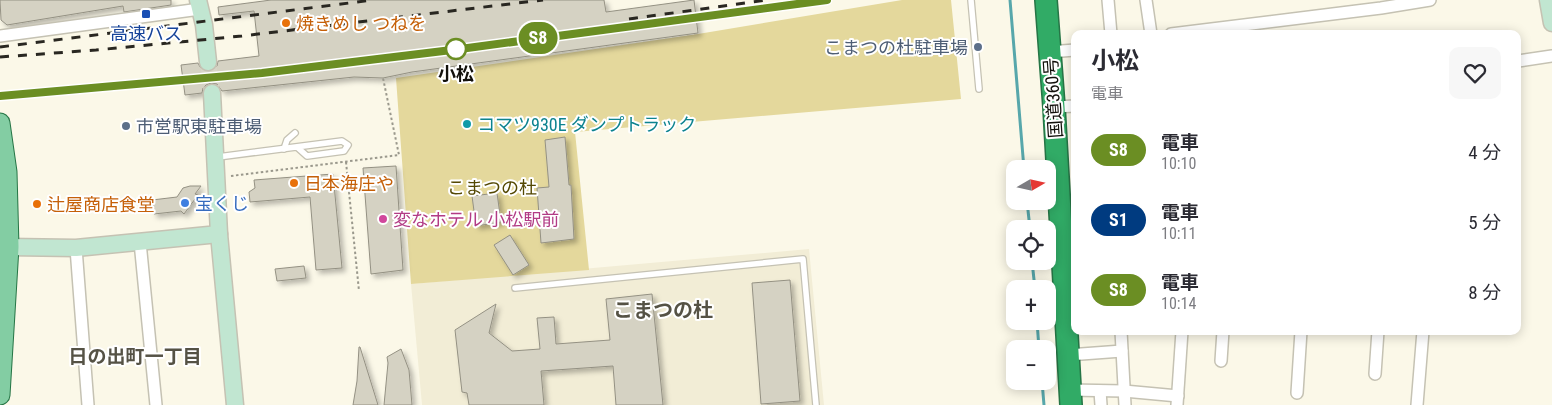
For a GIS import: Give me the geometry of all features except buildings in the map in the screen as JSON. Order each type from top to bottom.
[{"type":"highway","name":"国道360号","points":[[1046,0],[1050,52],[1065,106],[1071,325],[1068,355],[1071,398]]},
{"type":"main road","points":[[0,123],[7,172],[0,395]]},
{"type":"street","points":[[1108,0],[1111,30]]},
{"type":"street","points":[[1146,0],[1150,30]]},
{"type":"street","points":[[1203,30],[1381,8],[1430,0]]},
{"type":"street","points":[[1548,0],[1552,23]]},
{"type":"street","points":[[0,36],[199,5],[204,25],[208,62]]},
{"type":"street","points":[[1050,52],[1071,50]]},
{"type":"street","points":[[1521,61],[1552,56]]},
{"type":"street","points":[[212,92],[219,234],[234,405]]},
{"type":"street","points":[[5,247],[76,248],[219,234]]},
{"type":"street","points":[[140,242],[156,405]]},
{"type":"street","points":[[76,248],[88,405]]},
{"type":"street","points":[[1121,335],[1125,405]]},
{"type":"street","points":[[1071,398],[1100,391],[1124,392],[1177,400],[1182,335]]},
{"type":"street","points":[[1221,362],[1223,335]]},
{"type":"street","points":[[1297,393],[1301,335]]},
{"type":"street","points":[[1375,374],[1378,335]]},
{"type":"street","points":[[1418,405],[1423,335]]},
{"type":"street","points":[[1068,355],[1122,351]]},
{"type":"street","points":[[1100,391],[1101,405]]},
{"type":"lane","points":[[970,0],[979,88]]},
{"type":"lane","points":[[284,149],[287,140],[295,133]]},
{"type":"lane","points":[[216,158],[284,149],[297,147],[342,141],[348,145],[344,151],[307,156],[297,147]]},
{"type":"lane","points":[[515,288],[803,259],[816,405]]},
{"type":"path","points":[[346,162],[360,291]]},
{"type":"shaded area","points":[[809,249],[824,405],[422,405],[411,284]]},
{"type":"green space","name":"こまつの杜","points":[[902,0],[951,0],[961,99],[575,132],[589,270],[411,284],[396,78],[698,34]]},
{"type":"waterway","points":[[1010,0],[1023,160]]},
{"type":"waterway","points":[[1028,210],[1029,220]]},
{"type":"waterway","points":[[1033,270],[1034,280]]},
{"type":"waterway","points":[[1038,330],[1038,340]]},
{"type":"waterway","points":[[1043,390],[1044,405]]},
{"type":"tunnel","points":[[208,62],[212,93]]},
{"type":"railway","points":[[0,47],[373,0]]},
{"type":"railway","points":[[0,57],[242,36],[543,0]]},
{"type":"railway","points":[[629,19],[767,0]]},
{"type":"railway","points":[[0,96],[262,73],[460,49],[827,0]]},
{"type":"train","name":"S8","points":[[0,96],[262,73],[460,49],[827,0]]},
{"type":"place","name":"高速バス","points":[[146,14]]},
{"type":"place","name":"焼きめし つねを","points":[[286,23]]},
{"type":"place","name":"こまつの杜駐車場","points":[[978,47]]},
{"type":"place","name":"小松","points":[[456,49]]},
{"type":"place","name":"コマツ930E ダンプトラック","points":[[467,124]]},
{"type":"place","name":"市営駅東駐車場","points":[[126,126]]},
{"type":"place","name":"日本海庄や","points":[[294,183]]},
{"type":"place","name":"宝くじ","points":[[185,203]]},
{"type":"place","name":"辻屋商店食堂","points":[[37,204]]},
{"type":"place","name":"変なホテル 小松駅前","points":[[383,219]]},
{"type":"district","name":"こまつの杜","points":[[663,310]]},
{"type":"district","name":"日の出町一丁目","points":[[135,356]]}]
